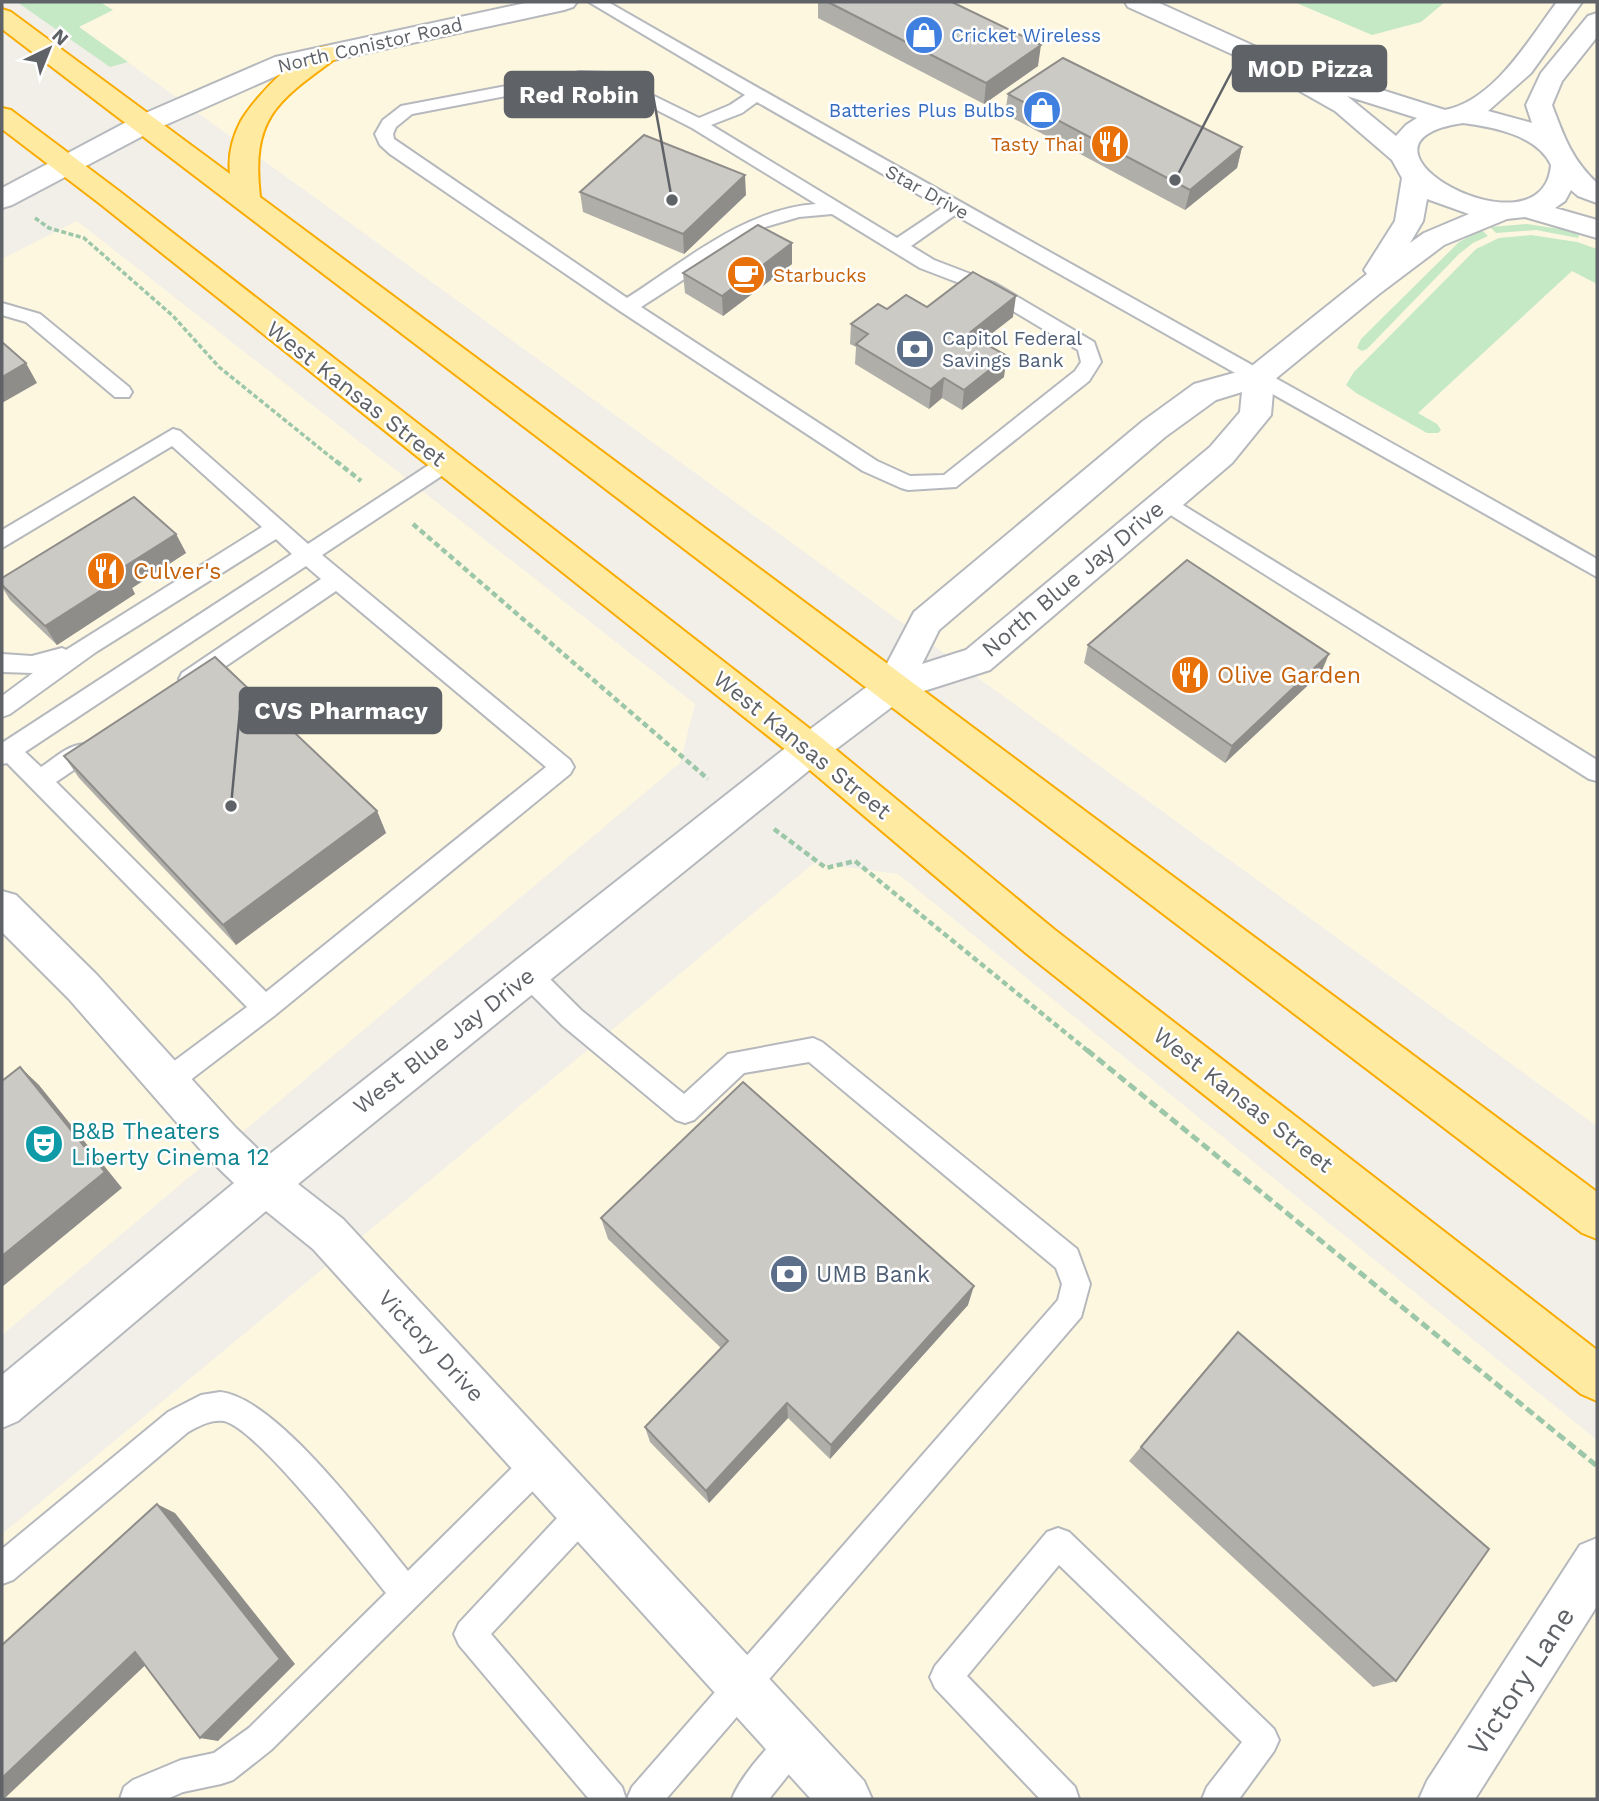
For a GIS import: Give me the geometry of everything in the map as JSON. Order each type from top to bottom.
[{"type":"highway","points":[[2,17],[1597,1218]]},
{"type":"highway","points":[[246,201],[243,156],[255,117],[281,87],[327,53]]},
{"type":"highway","name":"West Kansas Street","points":[[2,116],[68,165],[810,749],[1041,942],[1597,1378]]},
{"type":"street","name":"North Conistor Road","points":[[2,199],[144,124],[245,77],[284,63],[564,2]]},
{"type":"street","points":[[1137,2],[1254,55],[1344,105],[1432,190],[1453,201],[1478,208],[1514,209],[1597,229]]},
{"type":"street","points":[[1369,287],[1409,222],[1410,167],[1406,144],[1413,133],[1426,124],[1453,117],[1495,96],[1530,59],[1570,2]]},
{"type":"street","points":[[893,687],[926,621],[1154,429],[1205,392],[1259,376],[1369,287],[1434,239],[1514,209],[1543,202],[1556,192],[1563,180],[1559,159],[1539,106],[1550,79],[1597,21]]},
{"type":"street","points":[[1254,55],[1453,117],[1490,117],[1516,124],[1538,136],[1588,190],[1597,194]]},
{"type":"street","name":"North Blue Jay Drive","points":[[893,687],[978,660],[1221,455],[1255,415],[1259,376]]},
{"type":"street","name":"West Blue Jay Drive","points":[[2,1405],[266,1185],[810,749],[893,687]]},
{"type":"street","name":"Victory Drive","points":[[2,907],[83,986],[221,1142],[266,1185],[328,1234],[846,1799]]},
{"type":"street","name":"Victory Lane","points":[[1446,1799],[1597,1562]]},
{"type":"lane","name":"Star Drive","points":[[597,2],[954,207],[1259,376],[1597,569]]},
{"type":"lane","points":[[587,77],[607,78],[698,124],[836,208],[927,264],[987,286],[1087,347],[1091,362],[1082,376],[949,482],[908,483],[870,466],[627,307],[396,150],[386,141],[384,134],[388,124],[407,110],[587,77]]},
{"type":"lane","points":[[698,124],[736,109],[757,94]]},
{"type":"lane","points":[[898,246],[954,207]]},
{"type":"lane","points":[[627,307],[759,223],[798,211],[836,208]]},
{"type":"lane","points":[[2,309],[33,318],[122,392]]},
{"type":"lane","points":[[2,540],[173,436],[306,554],[562,768],[265,1008],[167,1082]]},
{"type":"lane","points":[[265,1008],[39,781],[6,752],[445,464]]},
{"type":"lane","points":[[1165,502],[1597,772]]},
{"type":"lane","points":[[2,708],[88,646],[277,528]]},
{"type":"lane","points":[[170,693],[337,579]]},
{"type":"lane","points":[[2,663],[25,667],[50,663],[88,646]]},
{"type":"lane","points":[[39,781],[82,752]]},
{"type":"lane","points":[[528,974],[572,1018],[685,1111],[737,1062],[813,1051],[1067,1259],[1076,1284],[1072,1307],[644,1799]]},
{"type":"lane","points":[[2,1569],[178,1422],[206,1407],[229,1407],[250,1417],[284,1448],[407,1594]]},
{"type":"lane","points":[[136,1799],[145,1792],[181,1776],[221,1768],[260,1739],[539,1463]]},
{"type":"lane","points":[[584,1512],[470,1634],[610,1799]]},
{"type":"lane","points":[[1063,1799],[946,1677],[1058,1543],[1264,1740],[1219,1799]]},
{"type":"lane","points":[[748,1799],[794,1743]]},
{"type":"path","points":[[800,848],[827,868],[855,861],[1597,1466]]},
{"type":"shaded area","points":[[100,2],[1597,2],[1597,1126],[78,26],[112,10]]},
{"type":"shaded area","points":[[77,221],[695,704],[680,763],[2,1335],[2,259]]},
{"type":"shaded area","points":[[814,863],[898,874],[1597,1440],[1597,1799],[2,1799],[2,1534]]},
{"type":"green space","points":[[17,2],[100,2],[113,10],[79,27],[128,62],[110,67]]},
{"type":"green space","points":[[1294,2],[1445,2],[1421,22],[1372,35]]},
{"type":"green space","points":[[1527,224],[1580,232],[1578,238],[1536,230],[1496,233],[1490,227]]},
{"type":"green space","points":[[1482,230],[1488,236],[1459,254],[1367,349],[1362,351],[1357,348],[1361,339],[1459,242]]},
{"type":"green space","points":[[1531,235],[1577,242],[1597,249],[1597,284],[1572,271],[1418,413],[1437,424],[1441,430],[1438,433],[1427,433],[1346,385],[1354,372],[1476,249],[1499,238]]},
{"type":"building","points":[[828,2],[952,2],[1041,45],[986,83]]},
{"type":"building","points":[[1063,58],[1242,147],[1190,190],[1008,94]]},
{"type":"building","points":[[644,135],[745,175],[683,234],[580,192]]},
{"type":"building","points":[[758,225],[792,243],[722,296],[683,273]]},
{"type":"building","name":"Capitol Federal Savings Bank","points":[[973,272],[1016,296],[968,334],[1007,356],[964,390],[944,378],[931,389],[856,344],[868,334],[851,324],[878,304],[887,309],[906,295],[927,307]]},
{"type":"building","points":[[2,342],[26,363],[2,377]]},
{"type":"building","name":"Culver's","points":[[134,497],[176,534],[119,570],[125,575],[45,626],[2,585],[2,578]]},
{"type":"building","points":[[1187,560],[1329,654],[1232,746],[1088,645]]},
{"type":"building","points":[[215,657],[377,811],[223,925],[64,756]]},
{"type":"building","name":"B&B Theaters Liberty Cinema 12","points":[[20,1067],[105,1172],[2,1256],[2,1081]]},
{"type":"building","points":[[743,1082],[974,1286],[831,1445],[787,1403],[706,1491],[645,1427],[728,1341],[601,1218]]},
{"type":"building","points":[[1238,1332],[1489,1549],[1396,1681],[1141,1447]]},
{"type":"building","points":[[157,1504],[280,1659],[200,1738],[135,1652],[2,1778],[2,1645]]},
{"type":"place","name":"Cricket Wireless","points":[[924,35]]},
{"type":"place","name":"Batteries Plus Bulbs","points":[[1042,110]]},
{"type":"place","name":"Tasty Thai","points":[[1110,144]]},
{"type":"place","name":"MOD Pizza","points":[[1175,180]]},
{"type":"place","name":"Red Robin","points":[[672,200]]},
{"type":"place","name":"Starbucks","points":[[746,275]]},
{"type":"place","name":"Capitol Federal Savings Bank","points":[[915,349]]},
{"type":"place","name":"Culver's","points":[[106,571]]},
{"type":"place","name":"Olive Garden","points":[[1190,675]]},
{"type":"place","name":"CVS Pharmacy","points":[[231,806]]},
{"type":"place","name":"B&B Theaters Liberty Cinema 12","points":[[44,1144]]},
{"type":"place","name":"UMB Bank","points":[[789,1274]]}]
